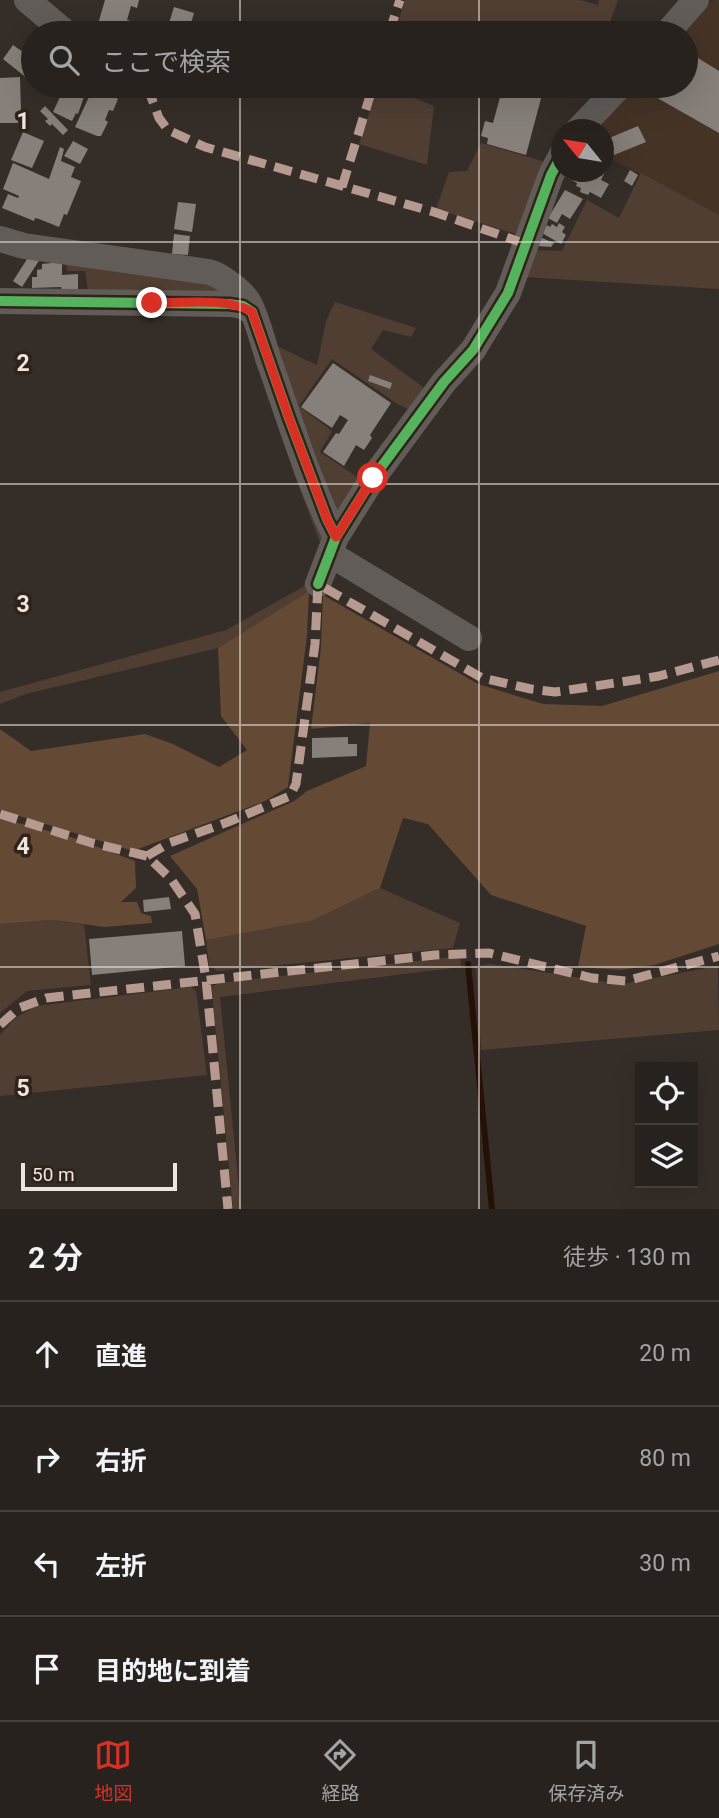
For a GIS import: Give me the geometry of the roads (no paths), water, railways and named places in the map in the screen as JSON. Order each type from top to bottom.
[{"type":"street","points":[[27,0],[52,21]]},
{"type":"street","points":[[678,21],[696,0]]},
{"type":"street","points":[[588,119],[609,98]]},
{"type":"street","points":[[318,584],[333,545],[373,478],[444,382],[473,350],[508,293],[551,175]]},
{"type":"street","points":[[0,239],[24,246],[216,274],[231,284],[250,304],[327,519],[333,545],[469,638]]},
{"type":"street","points":[[0,301],[229,304],[243,306],[252,312]]},
{"type":"waterway","points":[[468,964],[492,1209]]}]
